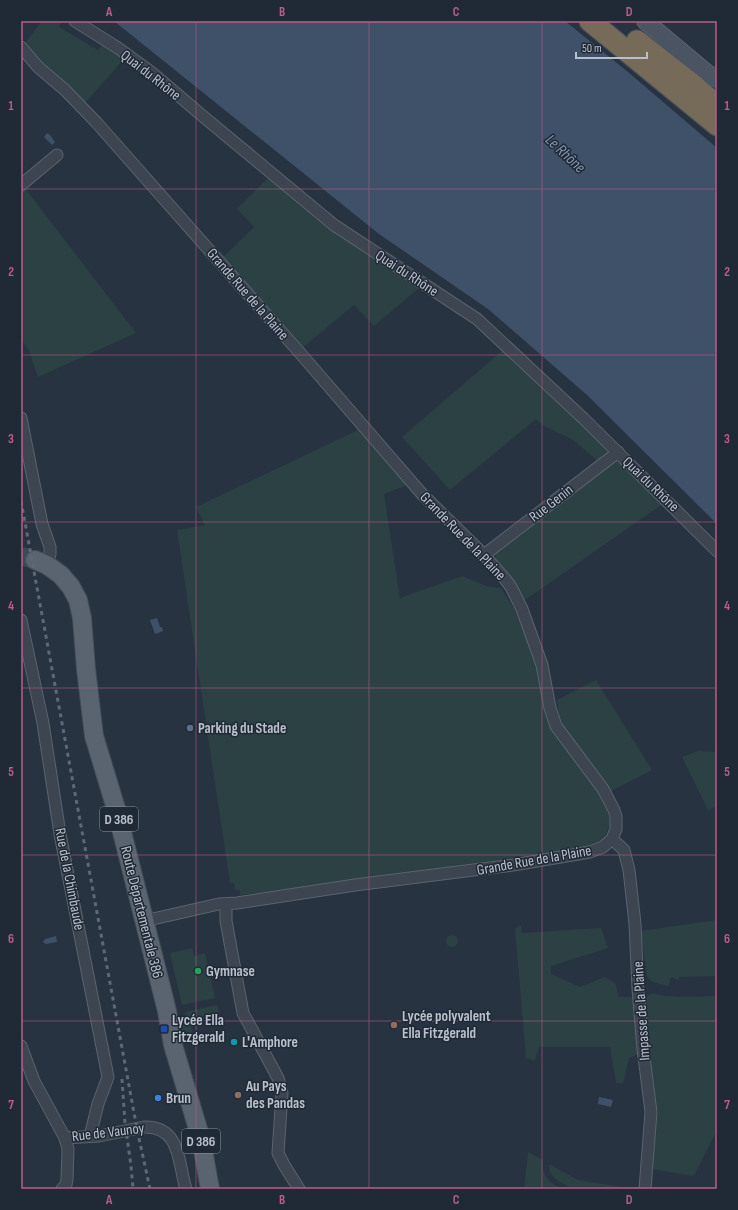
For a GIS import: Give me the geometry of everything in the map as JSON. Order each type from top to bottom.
[{"type":"highway","points":[[590,21],[717,125]]},
{"type":"highway","points":[[612,21],[692,84],[717,106]]},
{"type":"main road","points":[[645,21],[706,72],[717,79]]},
{"type":"main road","name":"Route Départementale 386","points":[[41,563],[61,575],[71,587],[78,600],[82,618],[94,736],[114,799],[167,1011],[173,1045],[201,1139],[210,1189]]},
{"type":"main road","name":"Route Départementale 386","points":[[187,1094],[201,1189]]},
{"type":"street","name":"Quai du Rhône","points":[[75,21],[132,57],[334,225],[477,319],[578,413],[717,550]]},
{"type":"street","name":"Grande Rue de la Plaine","points":[[21,47],[38,67],[65,90],[96,122],[422,494],[484,555],[511,586],[522,609],[542,666],[550,708],[556,726],[603,789],[614,810],[617,822],[612,839],[603,847],[590,852],[513,865],[355,885],[226,904],[144,921]]},
{"type":"street","points":[[21,185],[57,155]]},
{"type":"street","points":[[21,418],[42,524],[50,547],[50,554],[41,563]]},
{"type":"street","name":"Rue Genin","points":[[484,555],[618,452]]},
{"type":"street","name":"Rue de la Chimbaude","points":[[21,620],[43,723],[60,834],[108,1077],[98,1104],[90,1136]]},
{"type":"street","name":"Impasse de la Plaine","points":[[612,839],[624,850],[629,870],[635,924],[643,1049],[651,1112],[645,1189]]},
{"type":"street","points":[[226,904],[226,921],[243,1012],[278,1078],[282,1093],[278,1153],[284,1166],[299,1189]]},
{"type":"street","name":"Rue de Vaunoy","points":[[21,1046],[34,1081],[65,1138],[99,1136],[144,1127],[150,1127],[162,1131],[168,1134],[174,1143],[186,1189]]},
{"type":"street","points":[[62,1189],[66,1185],[67,1178],[68,1149],[65,1138]]},
{"type":"green space","points":[[42,21],[62,21],[59,27],[98,50],[102,45],[124,59],[84,104],[44,65],[26,42]]},
{"type":"green space","points":[[268,178],[325,224],[419,288],[374,326],[354,305],[301,349],[221,259],[254,227],[237,209]]},
{"type":"green space","points":[[24,187],[136,333],[38,377],[29,350],[21,340],[21,190]]},
{"type":"green space","points":[[503,350],[608,450],[597,460],[573,440],[544,426],[536,419],[450,490],[402,437]]},
{"type":"green space","points":[[358,430],[407,485],[384,494],[400,598],[462,576],[489,587],[501,588],[515,610],[539,666],[562,742],[599,794],[609,815],[609,827],[605,836],[598,844],[591,846],[307,887],[240,895],[239,890],[236,891],[234,883],[230,883],[177,530],[205,525],[196,507]]},
{"type":"green space","points":[[618,458],[664,503],[525,600],[510,577],[496,561],[495,553]]},
{"type":"green space","points":[[596,680],[652,770],[611,791],[564,727],[559,717],[557,700]]},
{"type":"green space","points":[[698,751],[717,752],[717,806],[708,810],[682,757]]},
{"type":"green space","points":[[717,920],[717,976],[679,977],[679,981],[671,977],[668,986],[653,982],[647,977],[641,931]]},
{"type":"green space","points":[[521,925],[522,933],[601,928],[608,948],[551,966],[551,974],[580,987],[605,977],[615,983],[619,997],[634,997],[640,1054],[629,1058],[623,1084],[616,1083],[610,1047],[539,1047],[535,1061],[526,1058],[515,929]]},
{"type":"green space","points":[[454,935],[457,936],[457,946],[450,947],[447,946],[446,939],[447,936]]},
{"type":"green space","points":[[192,948],[194,956],[205,953],[215,998],[182,1005],[170,953]]},
{"type":"green space","points":[[653,993],[675,997],[717,996],[717,1130],[694,1176],[651,1169],[643,1001]]},
{"type":"green space","points":[[217,1005],[219,1012],[187,1020],[185,1012]]},
{"type":"green space","points":[[190,1024],[193,1034],[182,1037],[181,1026]]},
{"type":"green space","points":[[528,1152],[543,1160],[545,1175],[550,1181],[562,1189],[524,1189]]},
{"type":"green space","points":[[549,1164],[578,1180],[634,1189],[573,1189],[558,1181],[554,1177],[550,1172]]},
{"type":"water","name":"Le Rhône","points":[[114,21],[565,21],[628,72],[717,148],[717,524],[587,395],[488,309],[379,234]]},
{"type":"water","points":[[47,133],[55,142],[52,145],[44,137]]},
{"type":"water","points":[[157,618],[163,631],[155,634],[150,620]]},
{"type":"water","points":[[56,936],[57,942],[46,944],[43,942],[45,939]]},
{"type":"water","points":[[599,1097],[613,1100],[611,1107],[598,1104]]},
{"type":"tunnel","points":[[21,556],[35,560]]},
{"type":"railway","points":[[21,501],[137,1129],[150,1189]]},
{"type":"railway","points":[[122,1079],[125,1123],[133,1189]]},
{"type":"place","name":"Parking du Stade","points":[[190,728]]},
{"type":"place","name":"Gymnase","points":[[198,971]]},
{"type":"place","name":"Lycée polyvalent Ella Fitzgerald","points":[[394,1025]]},
{"type":"place","name":"Lycée Ella Fitzgerald","points":[[164,1029]]},
{"type":"place","name":"L'Amphore","points":[[234,1042]]},
{"type":"place","name":"Au Pays des Pandas","points":[[238,1095]]},
{"type":"place","name":"Brun","points":[[158,1098]]}]
